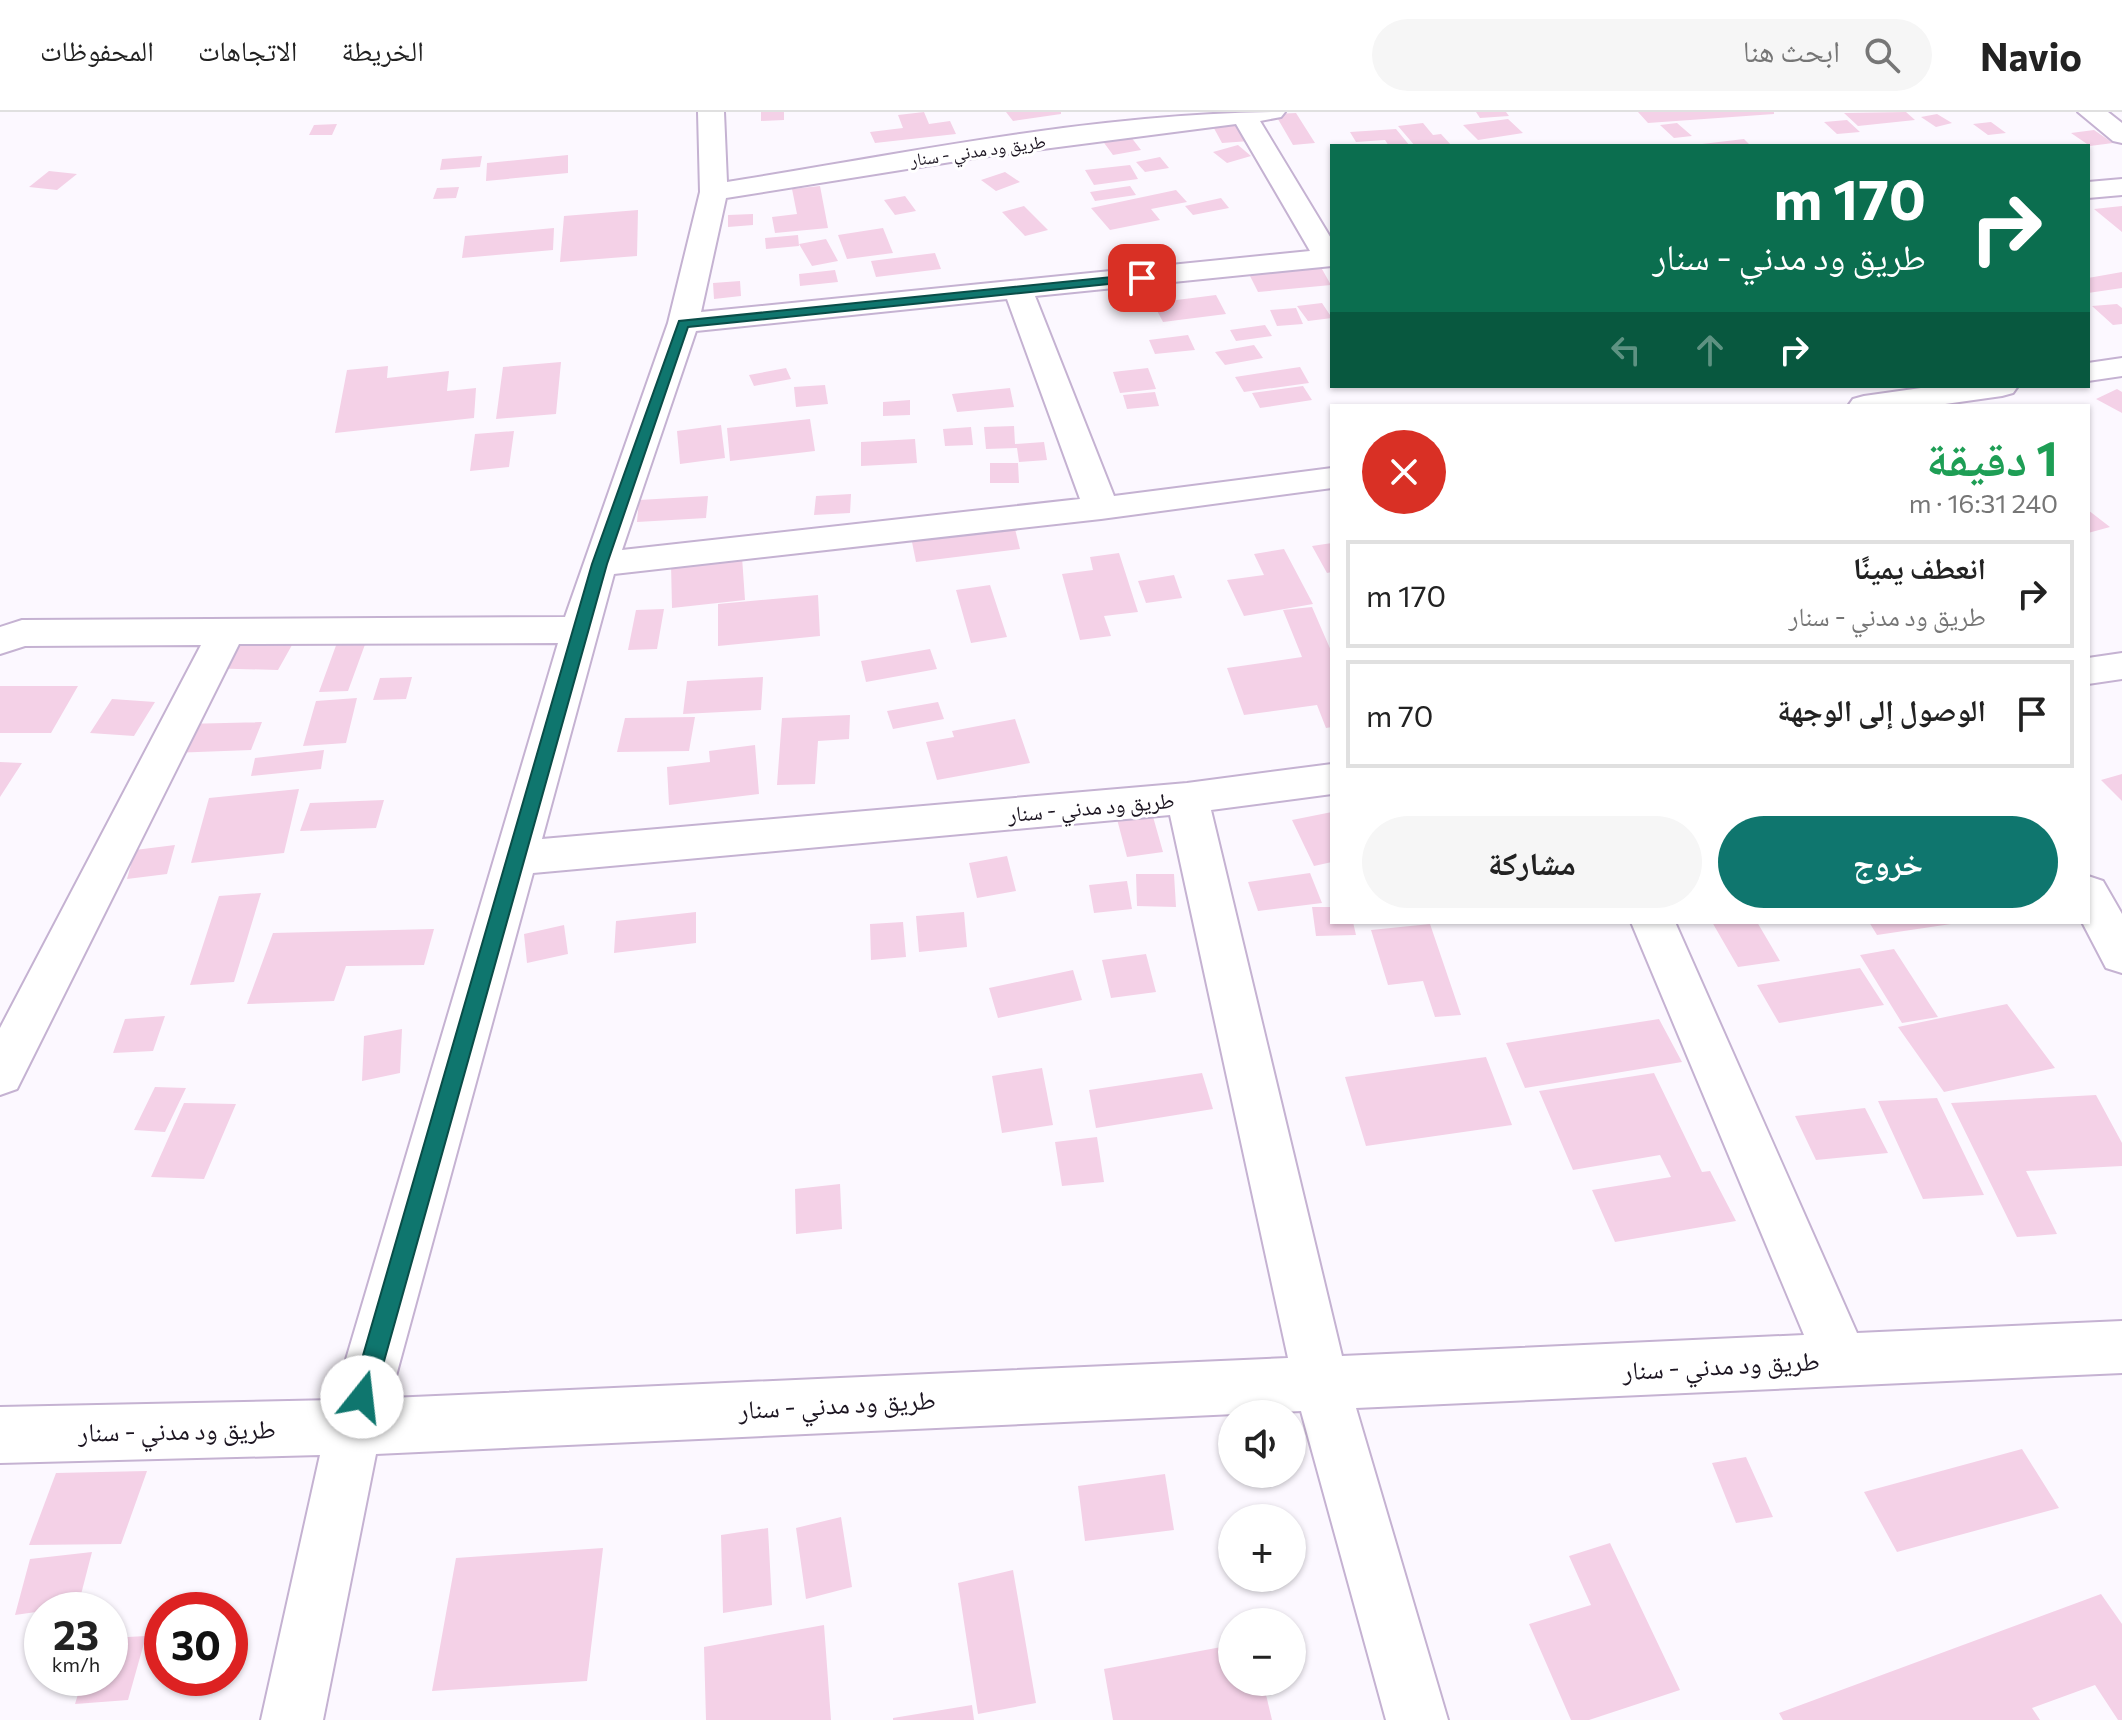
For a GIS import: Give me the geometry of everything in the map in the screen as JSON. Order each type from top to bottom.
[{"type":"street","points":[[292,1720],[354,1427],[599,564],[683,323],[714,192],[711,112]]},
{"type":"street","name":"طريق ود مدني - سنار","points":[[714,192],[982,149],[1242,113],[1272,112]]},
{"type":"street","points":[[2091,112],[2122,135]]},
{"type":"street","points":[[683,323],[1019,292],[1330,257],[1242,113]]},
{"type":"street","points":[[2090,190],[2122,187]]},
{"type":"street","points":[[1019,292],[1101,508]]},
{"type":"street","points":[[2090,372],[2122,367]]},
{"type":"street","points":[[1878,404],[1988,388]]},
{"type":"street","points":[[599,564],[1101,508],[1330,478]]},
{"type":"street","points":[[0,641],[22,633],[581,630]]},
{"type":"street","points":[[0,1075],[226,632]]},
{"type":"street","points":[[2090,671],[2122,666]]},
{"type":"street","name":"طريق ود مدني - سنار","points":[[517,858],[1187,798],[1330,779]]},
{"type":"street","name":"طريق ود مدني - سنار","points":[[1187,798],[1321,1383],[1417,1720]]},
{"type":"street","points":[[2090,897],[2122,955]]},
{"type":"street","points":[[1654,924],[1842,1360]]},
{"type":"street","name":"طريق ود مدني - سنار","points":[[0,1435],[354,1427],[2122,1347]]},
{"type":"building","points":[[761,112],[784,112],[784,120],[761,121]]},
{"type":"building","points":[[924,112],[929,124],[950,121],[956,134],[875,143],[870,132],[903,128],[898,115]]},
{"type":"building","points":[[1006,112],[1061,112],[1061,114],[1013,121]]},
{"type":"building","points":[[1476,112],[1506,112],[1509,116],[1480,118]]},
{"type":"building","points":[[1638,112],[1774,112],[1774,114],[1648,123]]},
{"type":"building","points":[[1906,112],[1915,120],[1858,126],[1844,113]]},
{"type":"building","points":[[1296,113],[1315,143],[1293,145],[1275,114]]},
{"type":"building","points":[[1937,114],[1952,123],[1936,127],[1921,117]]},
{"type":"building","points":[[1236,116],[1250,141],[1222,143],[1209,119]]},
{"type":"building","points":[[1508,119],[1523,133],[1478,140],[1463,125]]},
{"type":"building","points":[[1847,120],[1860,132],[1837,134],[1824,122]]},
{"type":"building","points":[[1991,122],[2006,133],[1988,135],[1973,124]]},
{"type":"building","points":[[1423,123],[1433,135],[1441,134],[1450,144],[1413,144],[1398,126]]},
{"type":"building","points":[[1677,123],[1692,136],[1674,138],[1660,125]]},
{"type":"building","points":[[337,124],[332,135],[309,135],[314,125]]},
{"type":"building","points":[[1124,128],[1141,150],[1113,155],[1096,132]]},
{"type":"building","points":[[1396,129],[1408,144],[1388,144],[1385,140],[1356,142],[1350,132]]},
{"type":"building","points":[[2094,130],[2113,143],[2090,146],[2071,133]]},
{"type":"building","points":[[1744,139],[1749,144],[1702,144]]},
{"type":"building","points":[[1238,145],[1251,156],[1227,163],[1213,152]]},
{"type":"building","points":[[568,155],[568,173],[486,181],[487,163]]},
{"type":"building","points":[[482,156],[480,167],[440,170],[442,159]]},
{"type":"building","points":[[1160,157],[1169,168],[1145,172],[1136,162]]},
{"type":"building","points":[[1130,165],[1138,179],[1094,185],[1085,170]]},
{"type":"building","points":[[49,171],[77,174],[57,190],[29,187]]},
{"type":"building","points":[[1005,172],[1020,182],[996,191],[981,180]]},
{"type":"building","points":[[820,186],[828,228],[775,233],[772,217],[797,214],[792,189]]},
{"type":"building","points":[[1130,186],[1136,195],[1095,201],[1090,192]]},
{"type":"building","points":[[459,187],[456,198],[433,199],[437,188]]},
{"type":"building","points":[[1176,190],[1187,202],[1151,209],[1160,220],[1110,230],[1091,208]]},
{"type":"building","points":[[905,196],[916,211],[895,215],[884,200]]},
{"type":"building","points":[[1221,198],[1229,208],[1193,215],[1185,206]]},
{"type":"building","points":[[1024,206],[1048,230],[1025,236],[1002,212]]},
{"type":"building","points":[[2122,206],[2122,232],[2094,209]]},
{"type":"building","points":[[638,210],[637,256],[560,262],[564,216]]},
{"type":"building","points":[[753,214],[753,225],[728,227],[728,215]]},
{"type":"building","points":[[554,228],[553,250],[462,258],[465,236]]},
{"type":"building","points":[[883,228],[893,253],[847,259],[838,235]]},
{"type":"building","points":[[798,235],[799,246],[766,249],[765,238]]},
{"type":"building","points":[[826,239],[838,261],[812,266],[799,244]]},
{"type":"building","points":[[935,253],[941,269],[876,277],[871,261]]},
{"type":"building","points":[[1318,262],[1330,285],[1258,292],[1246,268]]},
{"type":"building","points":[[835,270],[838,282],[800,286],[799,274]]},
{"type":"building","points":[[2122,272],[2122,288],[2090,293],[2090,278]]},
{"type":"building","points":[[740,281],[741,296],[714,299],[713,283]]},
{"type":"building","points":[[1216,295],[1226,314],[1163,322],[1153,303]]},
{"type":"building","points":[[1322,303],[1330,318],[1308,321],[1297,306]]},
{"type":"building","points":[[2117,304],[2122,308],[2122,324],[2113,325],[2092,306]]},
{"type":"building","points":[[1296,308],[1303,324],[1277,326],[1270,310]]},
{"type":"building","points":[[1265,325],[1272,336],[1236,341],[1230,330]]},
{"type":"building","points":[[1188,335],[1195,350],[1155,354],[1149,340]]},
{"type":"building","points":[[1254,345],[1263,358],[1225,365],[1215,352]]},
{"type":"building","points":[[561,362],[556,414],[496,419],[503,367]]},
{"type":"building","points":[[388,366],[387,378],[449,371],[447,391],[476,388],[474,418],[335,433],[347,370]]},
{"type":"building","points":[[1300,367],[1309,383],[1244,392],[1235,377]]},
{"type":"building","points":[[786,368],[791,379],[754,386],[749,375]]},
{"type":"building","points":[[1148,368],[1156,389],[1120,393],[1113,372]]},
{"type":"building","points":[[825,385],[828,404],[796,407],[794,387]]},
{"type":"building","points":[[1303,386],[1312,400],[1260,408],[1252,393]]},
{"type":"building","points":[[1010,388],[1014,407],[957,412],[952,394]]},
{"type":"building","points":[[2117,389],[2122,392],[2122,413],[2096,399]]},
{"type":"building","points":[[1155,392],[1159,406],[1127,409],[1123,395]]},
{"type":"building","points":[[910,400],[910,415],[883,416],[883,402]]},
{"type":"building","points":[[810,419],[815,451],[730,461],[727,428]]},
{"type":"building","points":[[721,425],[725,458],[680,464],[677,431]]},
{"type":"building","points":[[1014,426],[1015,444],[1044,442],[1047,460],[1019,462],[1017,448],[986,449],[984,427]]},
{"type":"building","points":[[971,427],[973,445],[945,446],[943,429]]},
{"type":"building","points":[[514,431],[509,467],[470,471],[475,434]]},
{"type":"building","points":[[915,439],[917,463],[861,466],[861,442]]},
{"type":"building","points":[[990,463],[1018,463],[1019,483],[990,483]]},
{"type":"building","points":[[851,494],[850,513],[814,515],[816,496]]},
{"type":"building","points":[[708,496],[706,518],[637,522],[639,500]]},
{"type":"building","points":[[2090,512],[2110,527],[2090,532]]},
{"type":"building","points":[[1014,525],[1020,549],[916,562],[911,537]]},
{"type":"building","points":[[1330,543],[1330,572],[1327,573],[1312,546]]},
{"type":"building","points":[[1284,549],[1313,604],[1244,616],[1227,580],[1264,575],[1254,554]]},
{"type":"building","points":[[1119,553],[1138,612],[1104,616],[1111,636],[1080,640],[1062,574],[1093,570],[1090,557]]},
{"type":"building","points":[[742,557],[745,600],[672,608],[671,564]]},
{"type":"building","points":[[1174,575],[1182,598],[1146,603],[1138,581]]},
{"type":"building","points":[[990,585],[1007,637],[971,643],[956,590]]},
{"type":"building","points":[[818,595],[820,636],[718,646],[718,604]]},
{"type":"building","points":[[1312,607],[1330,648],[1330,727],[1326,728],[1317,705],[1244,715],[1227,668],[1302,657],[1283,610]]},
{"type":"building","points":[[664,609],[657,649],[628,650],[636,610]]},
{"type":"building","points":[[367,639],[348,691],[319,692],[338,640]]},
{"type":"building","points":[[217,643],[292,645],[278,670],[202,668]]},
{"type":"building","points":[[930,649],[937,669],[866,682],[861,661]]},
{"type":"building","points":[[412,677],[406,699],[373,700],[380,678]]},
{"type":"building","points":[[763,677],[761,710],[683,714],[687,681]]},
{"type":"building","points":[[0,686],[78,686],[51,733],[0,733]]},
{"type":"building","points":[[357,698],[346,743],[303,746],[316,701]]},
{"type":"building","points":[[112,699],[155,702],[134,736],[90,733]]},
{"type":"building","points":[[938,702],[944,719],[893,729],[887,711]]},
{"type":"building","points":[[850,715],[849,739],[818,741],[815,784],[777,785],[782,718]]},
{"type":"building","points":[[695,717],[689,751],[617,752],[625,718]]},
{"type":"building","points":[[1015,719],[1030,763],[937,780],[926,742],[954,737],[952,731]]},
{"type":"building","points":[[262,722],[251,750],[171,753],[184,724]]},
{"type":"building","points":[[755,745],[759,794],[669,805],[667,767],[710,762],[709,751]]},
{"type":"building","points":[[324,750],[321,769],[251,776],[255,758]]},
{"type":"building","points":[[0,762],[22,763],[0,797]]},
{"type":"building","points":[[2122,774],[2122,801],[2101,780]]},
{"type":"building","points":[[299,789],[284,853],[191,863],[209,798]]},
{"type":"building","points":[[1148,799],[1163,852],[1127,857],[1113,804]]},
{"type":"building","points":[[384,800],[376,828],[300,831],[310,803]]},
{"type":"building","points":[[1330,812],[1330,862],[1314,866],[1292,820]]},
{"type":"building","points":[[175,845],[167,874],[127,879],[135,850]]},
{"type":"building","points":[[1007,856],[1016,891],[977,898],[969,863]]},
{"type":"building","points":[[1310,873],[1322,903],[1258,911],[1248,882]]},
{"type":"building","points":[[1136,874],[1174,874],[1176,907],[1137,906]]},
{"type":"building","points":[[1127,881],[1132,909],[1094,913],[1089,885]]},
{"type":"building","points":[[261,893],[234,982],[190,985],[219,896]]},
{"type":"building","points":[[1312,907],[1330,907],[1330,924],[1353,924],[1356,935],[1316,936]]},
{"type":"building","points":[[696,912],[696,943],[614,953],[616,921]]},
{"type":"building","points":[[964,912],[967,947],[919,952],[916,916]]},
{"type":"building","points":[[903,922],[906,957],[871,960],[870,924]]},
{"type":"building","points":[[1430,924],[1461,1015],[1435,1017],[1423,981],[1388,985],[1371,930]]},
{"type":"building","points":[[1713,924],[1758,924],[1780,961],[1738,967]]},
{"type":"building","points":[[1870,924],[1951,924],[1877,935]]},
{"type":"building","points":[[564,925],[568,954],[527,963],[524,934]]},
{"type":"building","points":[[434,929],[424,965],[346,966],[334,1001],[247,1004],[273,933]]},
{"type":"building","points":[[1894,949],[1938,1017],[1902,1023],[1860,955]]},
{"type":"building","points":[[1146,954],[1156,992],[1111,998],[1102,960]]},
{"type":"building","points":[[1860,968],[1884,1005],[1779,1023],[1757,985]]},
{"type":"building","points":[[1073,970],[1082,1000],[998,1018],[989,988]]},
{"type":"building","points":[[2007,1004],[2055,1068],[1944,1092],[1898,1027]]},
{"type":"building","points":[[165,1016],[153,1051],[113,1053],[125,1019]]},
{"type":"building","points":[[1659,1019],[1682,1062],[1525,1088],[1506,1043]]},
{"type":"building","points":[[402,1029],[400,1073],[362,1081],[364,1036]]},
{"type":"building","points":[[1486,1057],[1512,1125],[1366,1146],[1345,1077]]},
{"type":"building","points":[[1042,1068],[1053,1125],[1002,1133],[992,1076]]},
{"type":"building","points":[[1202,1073],[1213,1109],[1096,1128],[1089,1090]]},
{"type":"building","points":[[1654,1073],[1702,1172],[1710,1171],[1736,1221],[1615,1242],[1592,1190],[1671,1177],[1660,1155],[1573,1170],[1539,1091]]},
{"type":"building","points":[[155,1087],[186,1088],[165,1132],[134,1130]]},
{"type":"building","points":[[2096,1095],[2122,1143],[2122,1166],[2026,1171],[2057,1234],[2017,1237],[1951,1103]]},
{"type":"building","points":[[1937,1098],[1984,1195],[1923,1199],[1878,1101]]},
{"type":"building","points":[[184,1103],[236,1104],[204,1179],[151,1177]]},
{"type":"building","points":[[1865,1108],[1888,1153],[1816,1160],[1795,1116]]},
{"type":"building","points":[[1097,1137],[1104,1182],[1062,1186],[1055,1142]]},
{"type":"building","points":[[840,1184],[842,1229],[796,1234],[795,1189]]},
{"type":"building","points":[[2022,1449],[2059,1508],[1897,1552],[1864,1492]]},
{"type":"building","points":[[1746,1457],[1773,1517],[1736,1523],[1712,1463]]},
{"type":"building","points":[[147,1471],[121,1544],[29,1545],[56,1473]]},
{"type":"building","points":[[1165,1474],[1174,1530],[1085,1541],[1078,1486]]},
{"type":"building","points":[[841,1517],[852,1587],[806,1599],[796,1528]]},
{"type":"building","points":[[768,1528],[772,1605],[723,1613],[721,1535]]},
{"type":"building","points":[[1610,1543],[1680,1690],[1589,1720],[1571,1720],[1529,1624],[1591,1605],[1569,1556]]},
{"type":"building","points":[[603,1548],[587,1681],[432,1691],[456,1558]]},
{"type":"building","points":[[92,1552],[82,1592],[24,1592],[24,1614],[15,1615],[30,1559]]},
{"type":"building","points":[[1013,1570],[1036,1703],[978,1714],[958,1583]]},
{"type":"building","points":[[2101,1594],[2122,1624],[2122,1720],[2118,1720],[2095,1685],[2032,1708],[2040,1720],[1783,1720],[1779,1713]]},
{"type":"building","points":[[824,1625],[831,1720],[706,1720],[704,1647]]},
{"type":"building","points":[[144,1636],[128,1700],[75,1704],[77,1696],[128,1696],[128,1637]]},
{"type":"building","points":[[1218,1648],[1218,1696],[1266,1696],[1272,1720],[1113,1720],[1104,1669]]},
{"type":"building","points":[[972,1705],[974,1720],[893,1720],[893,1718]]},
{"type":"route","points":[[362,1397],[599,564],[683,323],[1142,278]]}]
